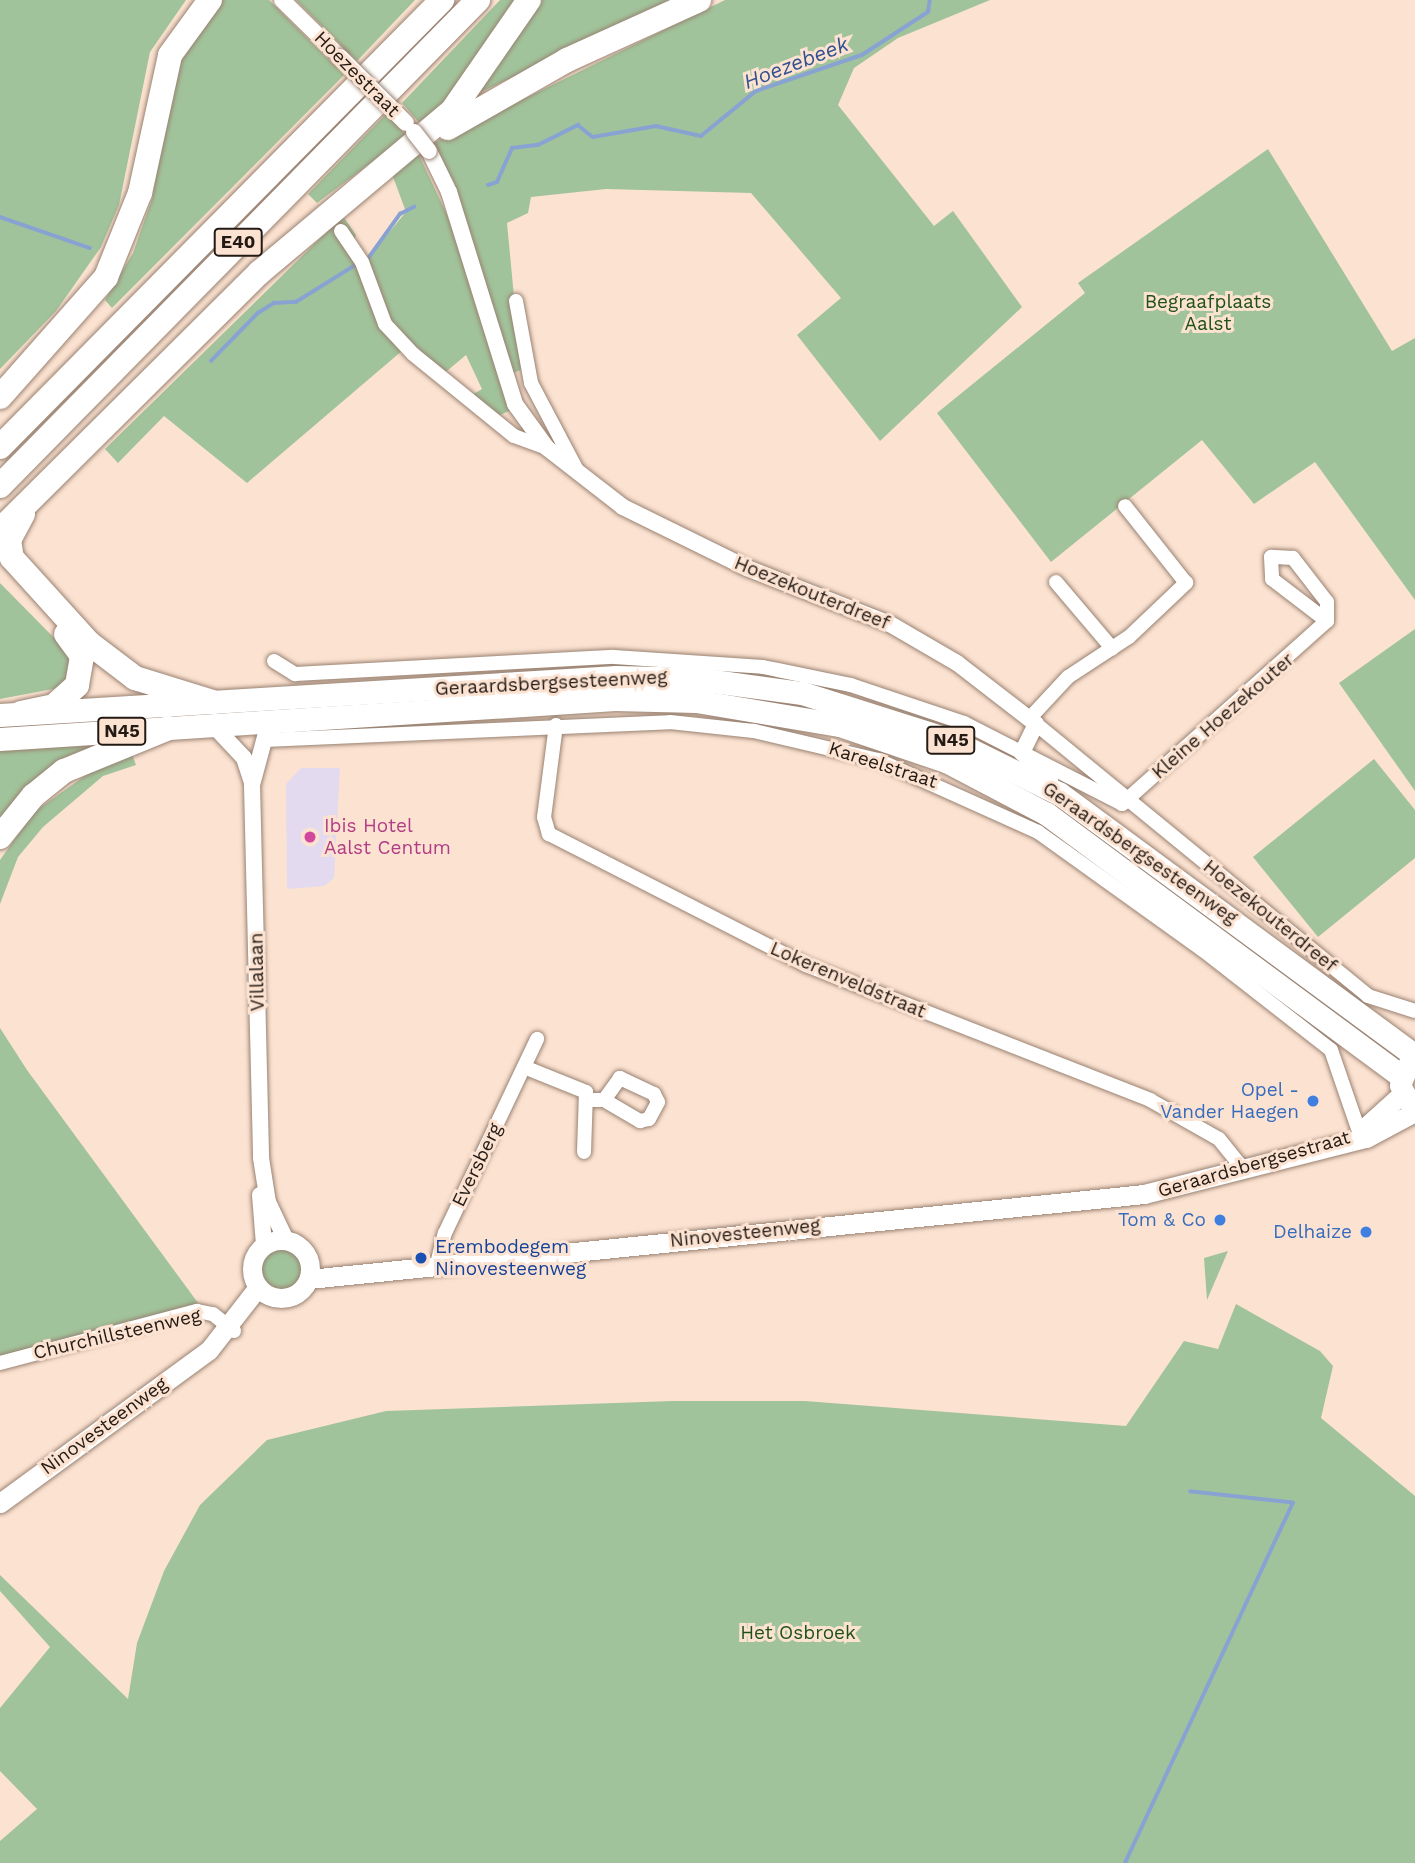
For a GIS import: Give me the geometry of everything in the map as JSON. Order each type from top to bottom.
[{"type":"highway","points":[[0,397],[106,277],[140,194],[170,55],[210,0]]},
{"type":"highway","name":"E40","points":[[0,447],[442,0]]},
{"type":"highway","name":"E40","points":[[0,485],[478,0]]},
{"type":"highway","points":[[0,530],[260,272],[475,83],[529,0]]},
{"type":"highway","points":[[415,138],[510,89],[699,0]]},
{"type":"highway","points":[[29,502],[9,550],[27,579],[89,643],[135,678],[213,714]]},
{"type":"highway","points":[[0,572],[82,656],[82,673],[68,695],[46,709],[10,714]]},
{"type":"highway","name":"Geraardsbergsesteenweg","points":[[10,714],[213,714],[616,677],[698,679],[802,693],[893,718],[1060,794],[1415,1056]]},
{"type":"highway","name":"Geraardsbergsesteenweg","points":[[0,739],[169,728],[213,714],[267,731],[661,699],[797,716],[887,739],[946,761],[1047,814],[1408,1098]]},
{"type":"highway","points":[[0,837],[33,796],[64,771],[169,728]]},
{"type":"main road","points":[[1408,1098],[1415,1056]]},
{"type":"main road","name":"Geraardsbergsestraat","points":[[1107,1199],[1244,1170],[1360,1134],[1408,1098]]},
{"type":"main road","name":"Ninovesteenweg","points":[[310,1270],[382,1269],[1107,1199]]},
{"type":"main road","points":[[286,1240],[310,1270],[289,1298],[264,1292],[252,1269],[264,1245],[286,1240]]},
{"type":"main road","name":"Ninovesteenweg","points":[[0,1503],[209,1350],[232,1330],[264,1292]]},
{"type":"street","name":"Hoezestraat","points":[[282,0],[340,57],[415,138]]},
{"type":"street","name":"Hoezekouterdreef","points":[[415,138],[449,192],[514,404],[547,448],[581,476],[686,540],[917,638],[1033,721],[1121,801],[1368,996],[1415,1011]]},
{"type":"street","name":"Hoezekouterdreef","points":[[341,231],[362,262],[385,324],[413,354],[514,436],[547,448]]},
{"type":"street","points":[[516,301],[531,383],[581,476]]},
{"type":"street","points":[[1060,794],[1052,779],[1026,762],[1022,749],[1033,721],[1076,671],[1112,648],[1186,580],[1125,506]]},
{"type":"street","points":[[1271,557],[1293,558],[1327,602],[1327,621],[1272,579],[1271,557]]},
{"type":"street","points":[[1056,582],[1112,648]]},
{"type":"street","name":"Kleine Hoezekouter","points":[[1121,801],[1327,621]]},
{"type":"street","name":"Hoezekouterdreef","points":[[274,661],[295,674],[614,657],[700,660],[851,685],[992,735],[1121,801]]},
{"type":"street","name":"Villalaan","points":[[213,714],[244,758],[252,785],[264,1245]]},
{"type":"street","name":"Kareelstraat","points":[[267,731],[670,722],[754,731],[878,760],[984,803],[1125,891],[1331,1050],[1360,1134]]},
{"type":"street","name":"Lokerenveldstraat","points":[[556,725],[544,817],[549,834],[806,965],[1150,1100],[1219,1139],[1244,1170]]},
{"type":"street","name":"Villalaan","points":[[252,785],[267,731]]},
{"type":"street","name":"Eversberg","points":[[437,1264],[436,1252],[537,1040]]},
{"type":"street","points":[[524,1067],[582,1089],[588,1100],[584,1152]]},
{"type":"street","points":[[588,1100],[604,1100]]},
{"type":"street","name":"Villalaan","points":[[263,1195],[286,1240]]},
{"type":"street","name":"Churchillsteenweg","points":[[0,1363],[197,1311],[213,1314],[232,1330]]},
{"type":"shaded area","name":"Ibis Hotel Aalst Centum","points":[[301,768],[340,768],[334,878],[324,886],[287,889],[286,784]]},
{"type":"green space","points":[[0,0],[186,0],[150,52],[119,205],[101,247],[56,311],[0,369]]},
{"type":"green space","points":[[223,0],[269,0],[344,75],[112,308],[105,300],[133,253],[152,199],[173,83],[186,47]]},
{"type":"green space","points":[[296,0],[415,0],[357,61]]},
{"type":"green space","points":[[500,0],[521,0],[468,78],[421,125],[402,103]]},
{"type":"green space","points":[[539,0],[675,0],[477,94]]},
{"type":"green space","points":[[725,0],[990,0],[898,38],[854,68],[838,105],[934,226],[953,211],[1022,307],[880,441],[797,335],[841,298],[751,193],[606,189],[531,197],[528,213],[507,223],[521,370],[510,374],[455,185],[434,143]]},
{"type":"green space","points":[[386,114],[407,136],[317,203],[308,194]]},
{"type":"green space","name":"Begraafplaats Aalst","points":[[1268,149],[1392,351],[1415,338],[1415,600],[1315,462],[1254,504],[1202,440],[1051,562],[937,413],[1085,293],[1078,283]]},
{"type":"green space","points":[[419,155],[456,234],[511,410],[500,415],[472,395],[482,389],[466,355],[441,376],[389,322],[365,261],[406,212],[392,174]]},
{"type":"green space","points":[[343,216],[356,235],[351,249],[403,350],[247,483],[164,416],[118,463],[105,449]]},
{"type":"green space","points":[[0,583],[69,653],[69,675],[58,688],[0,699]]},
{"type":"green space","points":[[1415,629],[1415,791],[1339,683]]},
{"type":"green space","points":[[102,744],[18,797],[0,818],[0,748]]},
{"type":"green space","points":[[132,754],[136,765],[103,776],[43,827],[18,857],[0,904],[0,860],[34,812],[106,761]]},
{"type":"green space","points":[[1374,759],[1415,810],[1415,858],[1318,937],[1253,857]]},
{"type":"green space","points":[[0,1028],[27,1070],[201,1307],[0,1357]]},
{"type":"green space","points":[[282,1246],[298,1253],[305,1269],[298,1285],[282,1292],[266,1285],[259,1269],[266,1253]]},
{"type":"green space","points":[[1228,1251],[1207,1300],[1204,1258]]},
{"type":"green space","name":"Het Osbroek","points":[[1236,1304],[1320,1351],[1333,1366],[1321,1418],[1415,1496],[1415,1863],[0,1863],[0,1841],[37,1809],[0,1771],[0,1708],[50,1647],[0,1591],[0,1575],[128,1699],[137,1643],[164,1571],[200,1505],[267,1440],[386,1411],[672,1401],[805,1401],[1126,1426],[1184,1341],[1218,1349]]},
{"type":"waterway","name":"Hoezebeek","points":[[488,185],[497,182],[512,148],[538,145],[578,125],[593,137],[656,126],[701,136],[756,91],[862,55],[928,12],[930,0]]},
{"type":"waterway","name":"Hoezebeek","points":[[367,260],[400,214],[414,207]]},
{"type":"waterway","name":"Hoezebeek","points":[[0,217],[90,248]]},
{"type":"waterway","name":"Hoezebeek","points":[[211,361],[258,313],[274,303],[296,302],[357,264]]},
{"type":"waterway","points":[[1125,1863],[1293,1503],[1191,1492]]},
{"type":"place","name":"Ibis Hotel Aalst Centum","points":[[310,837]]},
{"type":"place","name":"Opel - Vander Haegen","points":[[1313,1101]]},
{"type":"place","name":"Tom & Co","points":[[1220,1220]]},
{"type":"place","name":"Delhaize","points":[[1366,1232]]},
{"type":"place","name":"Erembodegem Ninovesteenweg","points":[[421,1258]]}]
